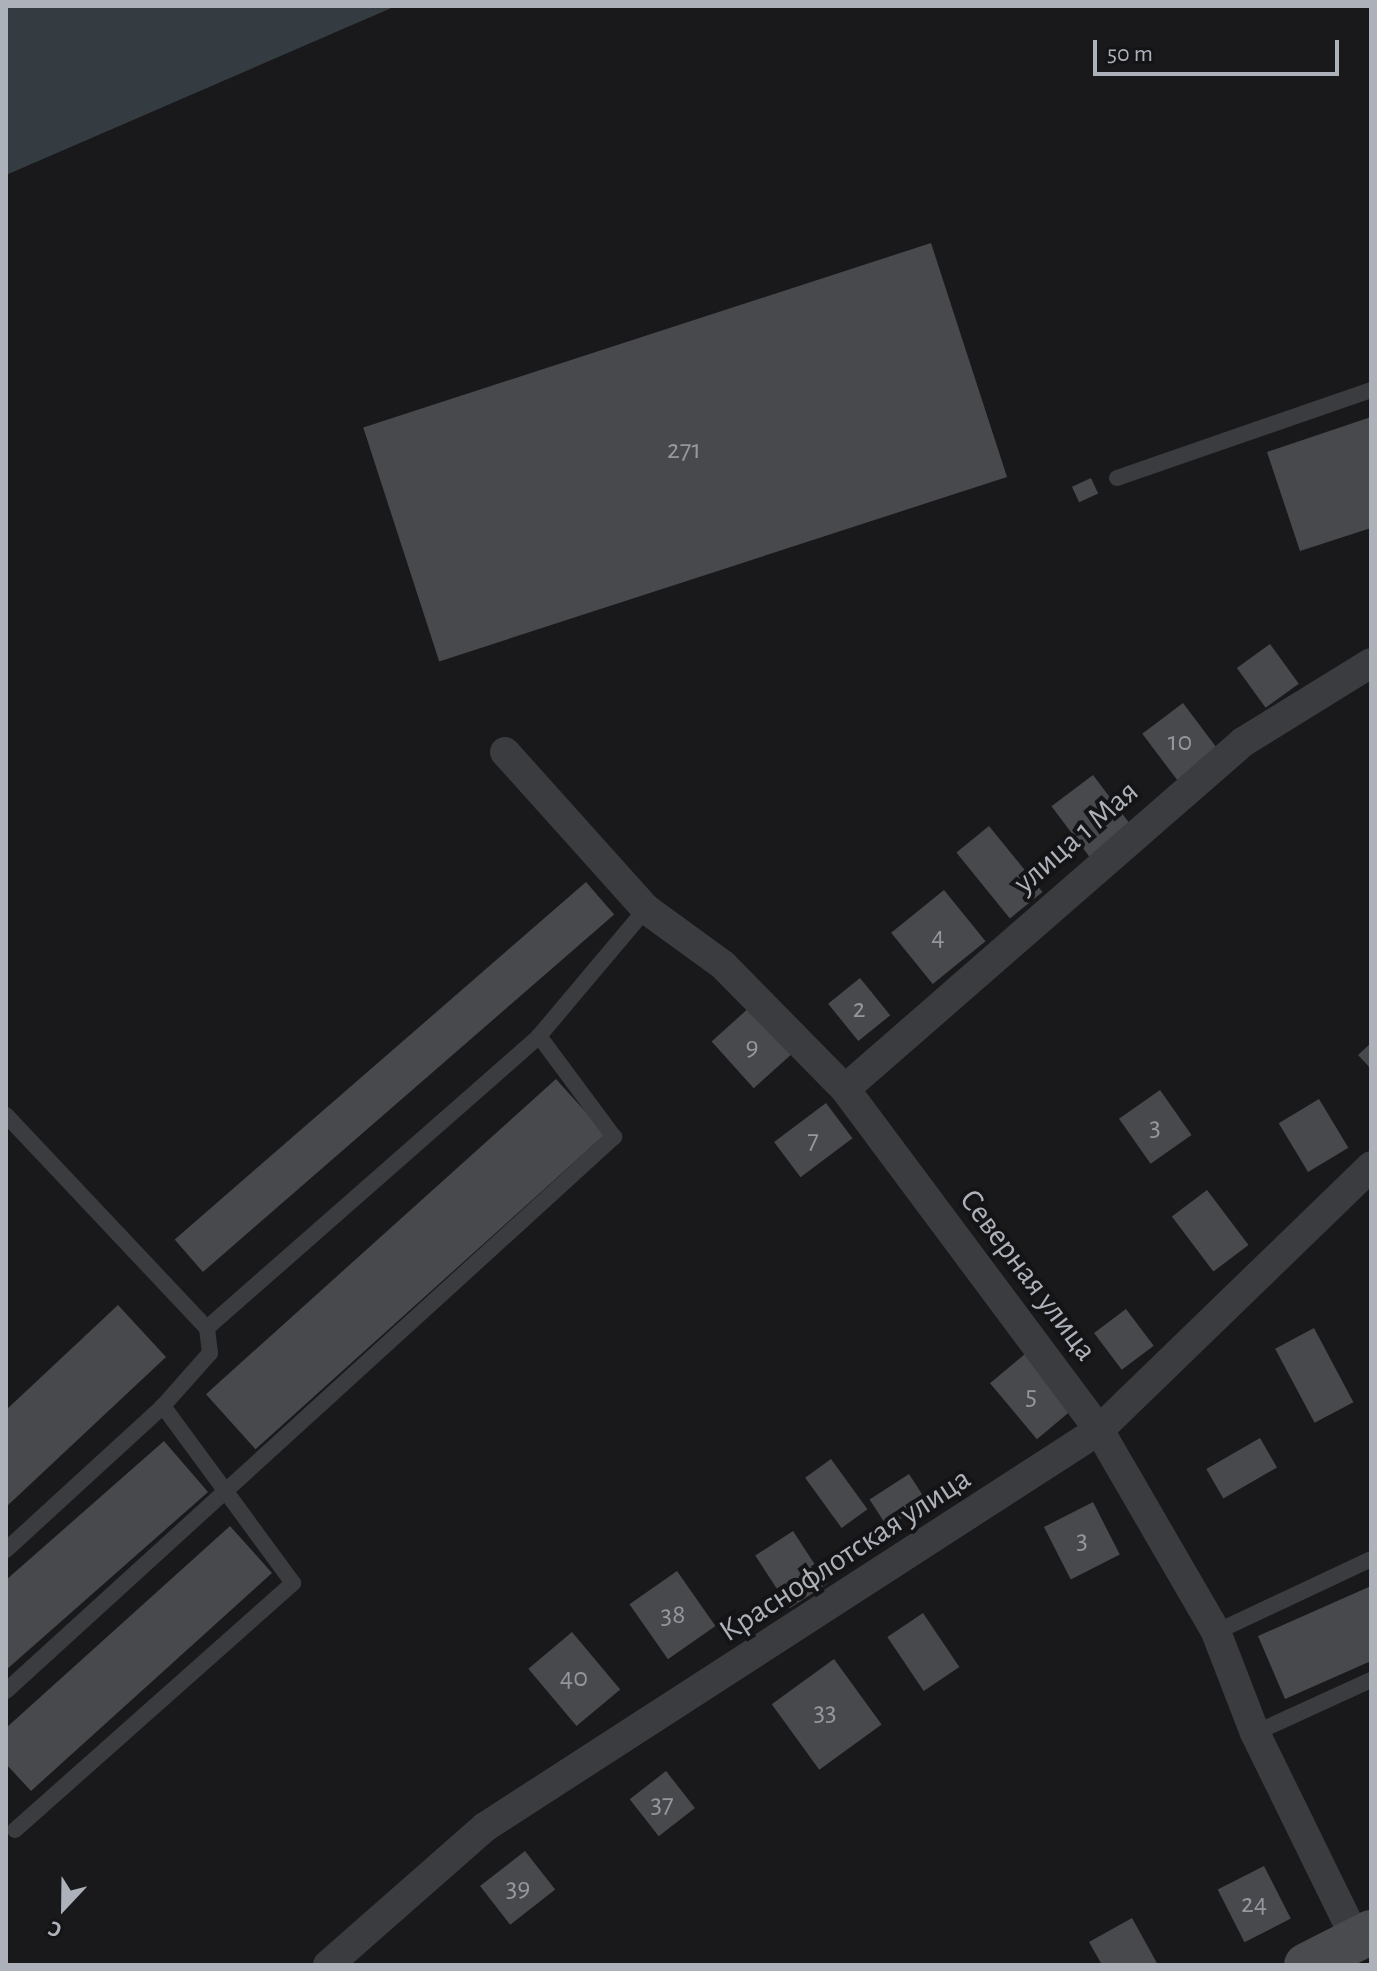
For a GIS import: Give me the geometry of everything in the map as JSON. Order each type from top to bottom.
[{"type":"main road","points":[[1306,1965],[1364,1935]]},
{"type":"street","name":"улица 1 Мая","points":[[845,1089],[1243,742],[1323,686],[1371,663]]},
{"type":"street","name":"Северная улица","points":[[505,752],[646,909],[723,965],[845,1089],[1099,1430],[1216,1632],[1255,1733],[1364,1935]]},
{"type":"street","name":"Краснофлотская улица","points":[[328,1965],[485,1827],[1099,1430],[1371,1166]]},
{"type":"lane","points":[[1117,478],[1371,390]]},
{"type":"lane","points":[[207,1328],[539,1036],[646,909]]},
{"type":"lane","points":[[6,1691],[614,1137],[539,1036]]},
{"type":"lane","points":[[6,1115],[207,1328],[210,1353],[163,1406],[6,1550]]},
{"type":"lane","points":[[15,1830],[293,1583],[230,1489],[163,1406]]},
{"type":"lane","points":[[1216,1632],[1371,1559]]},
{"type":"lane","points":[[1255,1733],[1371,1680]]},
{"type":"shaded area","points":[[6,6],[396,6],[6,175]]},
{"type":"building","points":[[931,243],[1007,477],[439,661],[363,427]]},
{"type":"building","points":[[1371,417],[1371,528],[1300,551],[1267,452]]},
{"type":"building","points":[[1091,478],[1098,493],[1079,502],[1072,487]]},
{"type":"building","points":[[1270,644],[1299,684],[1266,708],[1237,668]]},
{"type":"building","points":[[1183,703],[1219,751],[1178,782],[1142,734]]},
{"type":"building","points":[[1093,775],[1132,826],[1090,857],[1051,806]]},
{"type":"building","points":[[989,826],[1042,892],[1010,918],[956,852]]},
{"type":"building","points":[[586,882],[614,914],[203,1272],[175,1240]]},
{"type":"building","points":[[944,890],[986,941],[933,984],[891,933]]},
{"type":"building","points":[[860,978],[890,1015],[858,1041],[828,1004]]},
{"type":"building","points":[[751,1006],[793,1053],[754,1088],[712,1041]]},
{"type":"building","points":[[1371,1043],[1371,1069],[1358,1055]]},
{"type":"building","points":[[556,1079],[606,1134],[255,1449],[206,1394]]},
{"type":"building","points":[[1160,1090],[1192,1135],[1151,1164],[1119,1119]]},
{"type":"building","points":[[1319,1099],[1348,1148],[1308,1172],[1279,1123]]},
{"type":"building","points":[[826,1103],[852,1138],[801,1177],[774,1142]]},
{"type":"building","points":[[1207,1190],[1249,1245],[1213,1272],[1172,1216]]},
{"type":"building","points":[[118,1305],[166,1357],[6,1507],[6,1410]]},
{"type":"building","points":[[1126,1309],[1154,1346],[1122,1370],[1094,1333]]},
{"type":"building","points":[[1314,1328],[1353,1402],[1315,1423],[1275,1349]]},
{"type":"building","points":[[1026,1353],[1073,1409],[1037,1439],[990,1383]]},
{"type":"building","points":[[1260,1438],[1277,1467],[1223,1498],[1206,1469]]},
{"type":"building","points":[[164,1441],[208,1492],[6,1670],[6,1580]]},
{"type":"building","points":[[831,1459],[867,1509],[842,1528],[805,1478]]},
{"type":"building","points":[[909,1474],[927,1502],[888,1527],[870,1500]]},
{"type":"building","points":[[1093,1502],[1120,1555],[1071,1580],[1044,1527]]},
{"type":"building","points":[[230,1526],[272,1573],[31,1791],[6,1764],[6,1728]]},
{"type":"building","points":[[793,1531],[827,1584],[790,1608],[755,1556]]},
{"type":"building","points":[[677,1571],[715,1626],[668,1659],[629,1604]]},
{"type":"building","points":[[1371,1586],[1371,1661],[1285,1699],[1258,1636]]},
{"type":"building","points":[[923,1613],[959,1667],[924,1691],[887,1637]]},
{"type":"building","points":[[572,1632],[620,1689],[577,1726],[528,1669]]},
{"type":"building","points":[[834,1659],[882,1725],[819,1770],[772,1704]]},
{"type":"building","points":[[666,1771],[695,1808],[659,1836],[630,1799]]},
{"type":"building","points":[[525,1851],[555,1890],[510,1925],[480,1886]]},
{"type":"building","points":[[1264,1866],[1291,1919],[1244,1942],[1218,1890]]},
{"type":"building","points":[[1132,1918],[1158,1965],[1102,1965],[1089,1942]]}]
